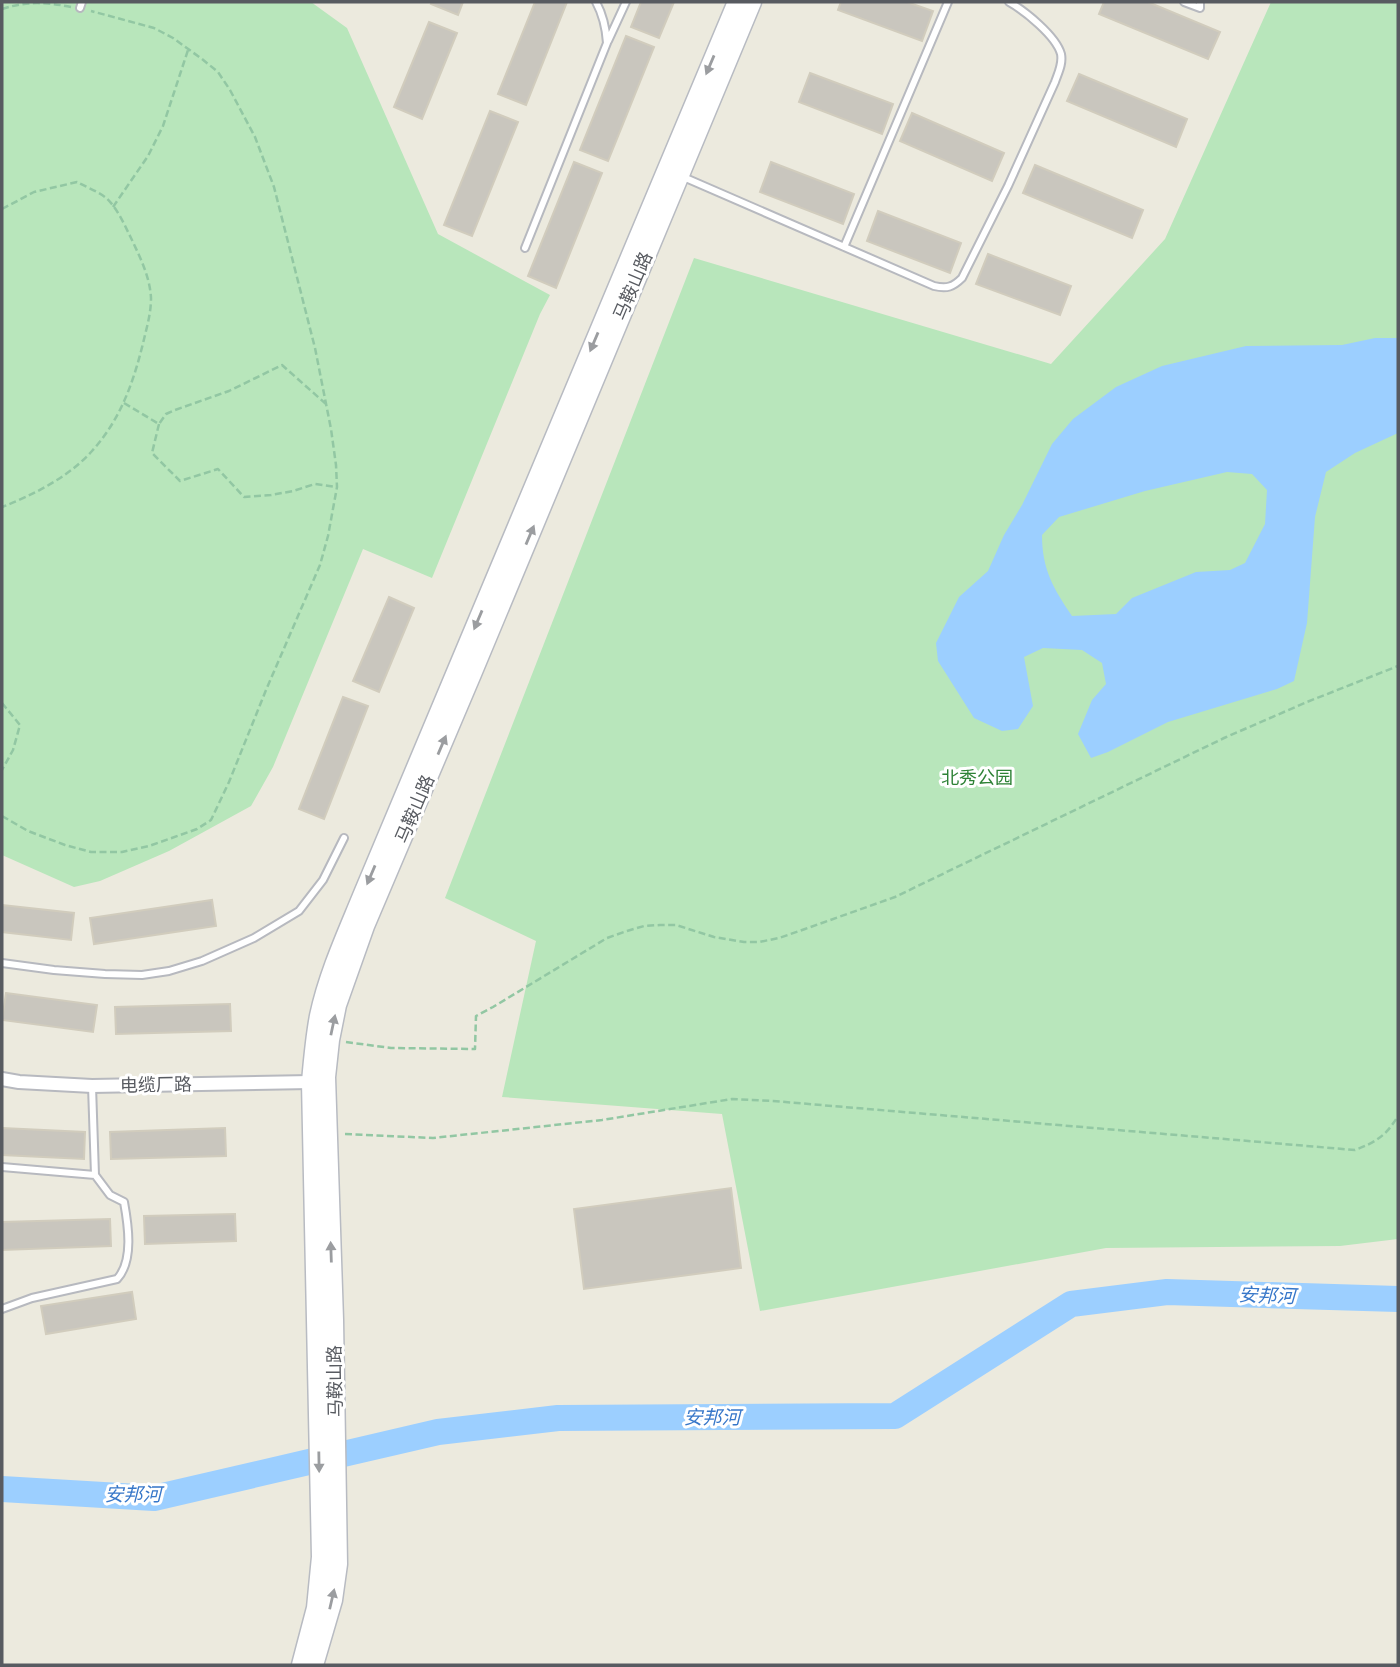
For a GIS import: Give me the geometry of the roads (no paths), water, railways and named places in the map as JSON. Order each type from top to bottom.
[{"type":"main road","name":"马鞍山路","points":[[308,1664],[329,1505],[325,1320],[311,1082],[320,1014],[336,959],[737,2]]},
{"type":"main road","name":"马鞍山路","points":[[325,1320],[328,1133],[326,1077],[330,1040],[341,993],[365,926],[752,2]]},
{"type":"street","name":"电缆厂路","points":[[2,1079],[92,1086],[311,1082]]},
{"type":"lane","points":[[596,2],[606,27],[607,43]]},
{"type":"lane","points":[[525,247],[626,2]]},
{"type":"lane","points":[[844,247],[948,2]]},
{"type":"lane","points":[[680,175],[934,286],[953,286],[962,278],[1008,186],[1061,65],[1061,54],[1049,36],[1025,12],[1009,2]]},
{"type":"lane","points":[[1184,2],[1200,8],[1200,2]]},
{"type":"lane","points":[[2,963],[54,970],[142,975],[169,971],[202,961],[254,938],[299,911],[323,880],[344,838]]},
{"type":"lane","points":[[2,1309],[32,1298],[117,1279],[124,1272],[129,1232],[124,1202],[110,1195],[95,1175],[92,1086]]},
{"type":"lane","points":[[2,1167],[95,1175]]},
{"type":"water","points":[[1375,338],[1398,338],[1398,433],[1355,453],[1326,472],[1315,517],[1307,623],[1294,681],[1277,689],[1168,722],[1091,758],[1078,734],[1092,700],[1106,684],[1102,663],[1082,650],[1043,648],[1024,657],[1033,706],[1018,729],[1002,731],[974,718],[938,661],[936,643],[959,597],[988,571],[1052,444],[1073,419],[1116,387],[1162,366],[1246,346],[1342,345]],"holes":[[[1227,472],[1252,474],[1267,490],[1265,524],[1245,563],[1230,570],[1196,572],[1132,598],[1116,614],[1072,616],[1050,578],[1044,558],[1042,535],[1059,517],[1145,491]]]},
{"type":"waterway","name":"安邦河","points":[[2,1489],[154,1498],[438,1432],[558,1418],[895,1416],[1071,1304],[1167,1292],[1398,1299]]},
{"type":"park label","name":"北秀公园","points":[[977,778]]}]
